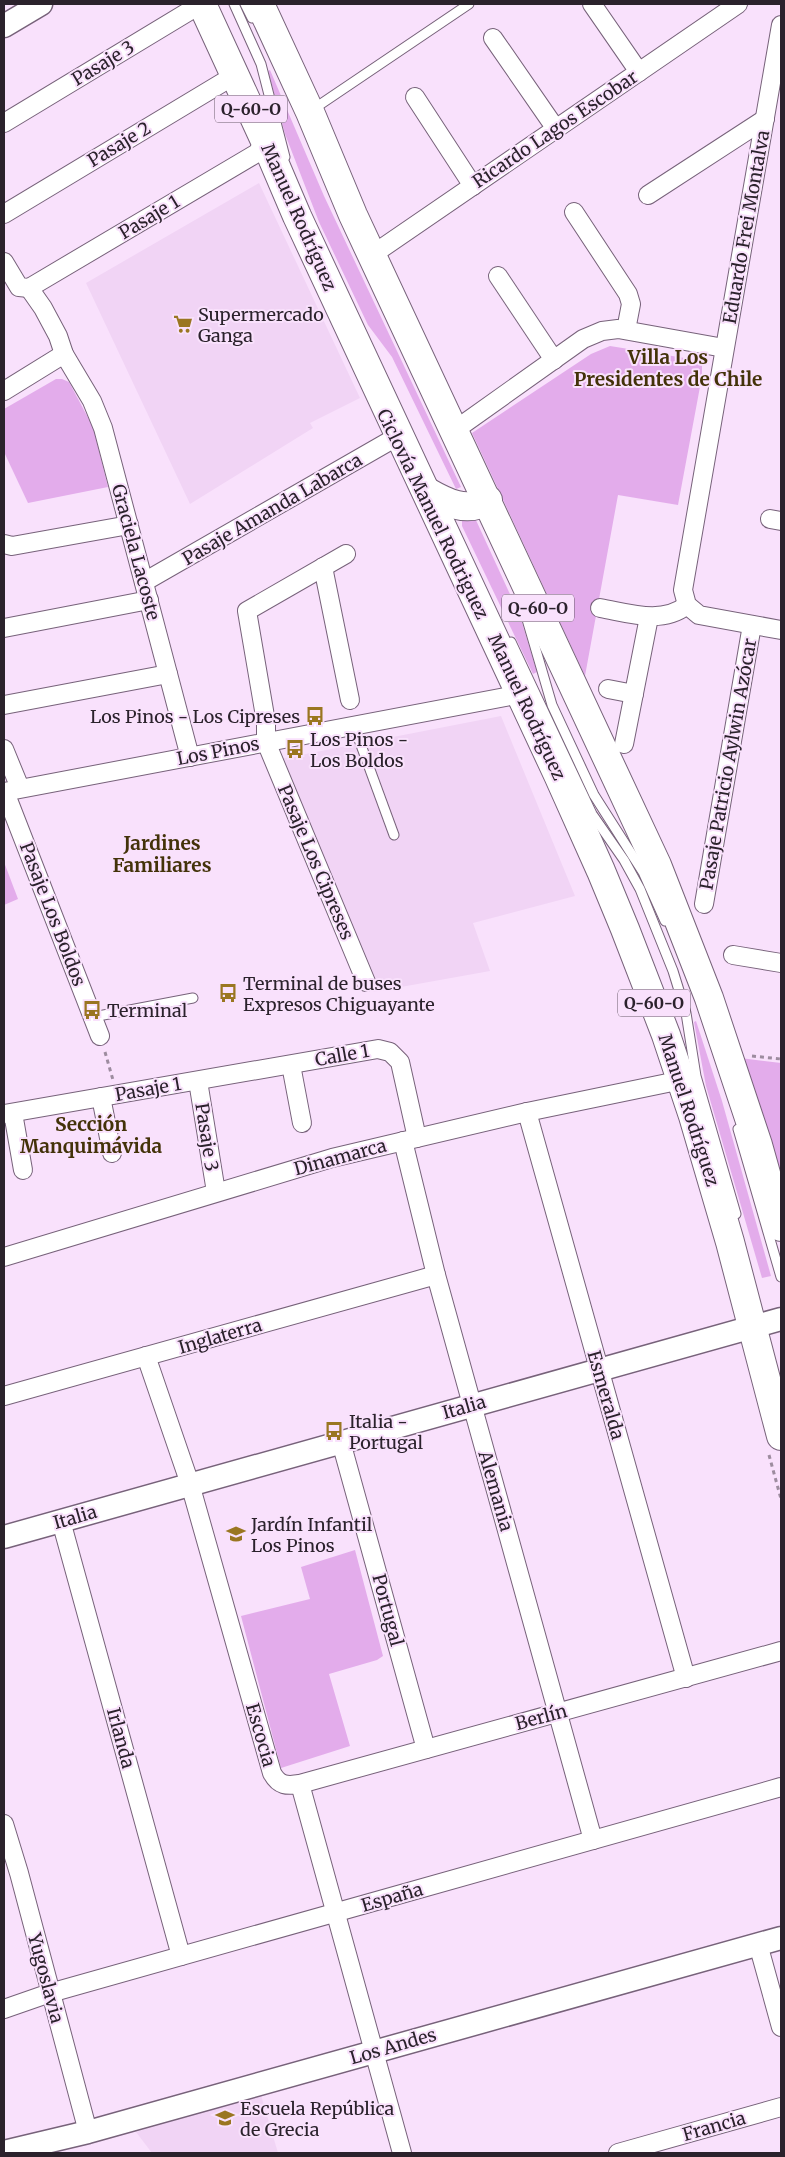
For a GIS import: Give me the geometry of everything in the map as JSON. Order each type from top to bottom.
[{"type":"main road","name":"Manuel Rodríguez","points":[[202,4],[297,216],[521,694],[601,871],[650,994],[682,1080],[717,1197],[765,1322],[775,1445]]},
{"type":"main road","name":"Q-60-O","points":[[258,14],[310,112],[372,255],[455,430],[479,505],[646,840],[705,989],[758,1145],[781,1227]]},
{"type":"main road","points":[[426,491],[455,504],[479,505]]},
{"type":"street","points":[[4,26],[41,4]]},
{"type":"street","name":"Pasaje 3","points":[[4,122],[202,4]]},
{"type":"street","points":[[592,4],[639,72]]},
{"type":"street","name":"Ricardo Lagos Escobar","points":[[372,255],[639,72],[718,9],[738,4]]},
{"type":"street","name":"Eduardo Frei Montalva","points":[[687,605],[683,596],[683,584],[781,25]]},
{"type":"street","points":[[493,38],[556,129]]},
{"type":"street","name":"Pasaje 2","points":[[4,214],[235,75]]},
{"type":"street","points":[[414,97],[473,186]]},
{"type":"street","points":[[648,195],[765,119]]},
{"type":"street","name":"Pasaje 1","points":[[29,288],[257,153],[265,141]]},
{"type":"street","points":[[574,212],[628,294],[631,304],[626,330]]},
{"type":"street","name":"Graciela Lacoste","points":[[4,262],[19,286],[29,288],[50,322],[64,354],[99,416],[190,757]]},
{"type":"street","points":[[498,276],[554,360]]},
{"type":"street","points":[[455,430],[592,334],[610,329],[626,330],[724,348]]},
{"type":"street","points":[[4,391],[64,354]]},
{"type":"street","name":"Pasaje Amanda Labarca","points":[[144,582],[400,435]]},
{"type":"street","points":[[4,544],[12,546],[129,524]]},
{"type":"street","points":[[266,742],[266,722],[248,611],[346,554]]},
{"type":"street","points":[[323,567],[350,700]]},
{"type":"street","points":[[4,628],[149,600]]},
{"type":"street","points":[[600,608],[649,617],[670,615],[687,605],[699,615],[781,630]]},
{"type":"street","points":[[624,744],[649,617]]},
{"type":"street","name":"Pasaje Patricio Aylwin Azócar","points":[[704,904],[752,625]]},
{"type":"street","points":[[4,706],[168,674]]},
{"type":"street","points":[[608,689],[634,694]]},
{"type":"street","name":"Los Pinos","points":[[10,791],[521,694]]},
{"type":"street","name":"Pasaje Los Cipreses","points":[[266,742],[366,982]]},
{"type":"street","name":"Pasaje Los Boldos","points":[[4,749],[10,791],[100,1036]]},
{"type":"street","points":[[733,955],[781,963]]},
{"type":"street","name":"Calle 1","points":[[291,1065],[372,1049],[390,1052],[400,1062],[410,1140]]},
{"type":"street","points":[[291,1065],[302,1123]]},
{"type":"street","name":"Pasaje 1","points":[[8,1113],[291,1065]]},
{"type":"street","name":"Dinamarca","points":[[4,1257],[332,1158],[527,1112],[682,1080]]},
{"type":"street","name":"Pasaje 3","points":[[198,1081],[216,1192]]},
{"type":"street","points":[[110,1096],[112,1153]]},
{"type":"street","name":"Esmeralda","points":[[527,1112],[686,1678]]},
{"type":"street","points":[[8,1113],[24,1170]]},
{"type":"street","name":"Alemania","points":[[410,1140],[436,1275],[593,1840]]},
{"type":"street","name":"Inglaterra","points":[[4,1396],[436,1275]]},
{"type":"street","name":"Italia","points":[[4,1537],[765,1322]]},
{"type":"street","name":"Escocia","points":[[146,1356],[190,1484],[272,1774],[280,1783],[287,1786],[300,1784]]},
{"type":"street","name":"Portugal","points":[[342,1442],[426,1749]]},
{"type":"street","name":"Irlanda","points":[[61,1521],[181,1956]]},
{"type":"street","name":"Berlín","points":[[300,1784],[781,1651]]},
{"type":"street","points":[[300,1784],[402,2153]]},
{"type":"street","name":"España","points":[[4,2009],[50,1993],[781,1787]]},
{"type":"street","name":"Yugoslavia","points":[[4,1825],[11,1875],[50,1993],[88,2132]]},
{"type":"street","name":"Los Andes","points":[[4,2152],[88,2132],[781,1938]]},
{"type":"street","points":[[758,1944],[781,2027]]},
{"type":"street","name":"Francia","points":[[618,2153],[781,2107]]},
{"type":"lane","points":[[234,4],[261,64],[287,164]]},
{"type":"lane","points":[[245,4],[258,14]]},
{"type":"lane","points":[[310,112],[469,4]]},
{"type":"lane","points":[[291,179],[297,216]]},
{"type":"lane","points":[[426,491],[452,526]]},
{"type":"lane","points":[[524,610],[552,704],[598,802],[643,872],[667,928]]},
{"type":"lane","points":[[505,630],[592,814],[624,860],[640,889],[669,962],[683,1000],[696,1076],[738,1223]]},
{"type":"lane","points":[[354,726],[394,835]]},
{"type":"lane","points":[[93,1017],[193,998]]},
{"type":"lane","points":[[735,1118],[781,1278]]},
{"type":"path","points":[[100,1036],[110,1096]]},
{"type":"path","points":[[728,1056],[781,1059]]},
{"type":"path","points":[[775,1445],[781,1500]]},
{"type":"shaded area","points":[[270,70],[324,196],[461,487],[456,489],[392,357],[368,325],[319,222],[285,134],[268,71]]},
{"type":"shaded area","points":[[259,183],[360,398],[310,423],[313,428],[190,504],[86,283]]},
{"type":"shaded area","points":[[610,346],[697,360],[702,362],[702,376],[678,505],[618,495],[585,676],[472,433],[591,354]]},
{"type":"shaded area","points":[[56,379],[69,382],[93,427],[108,487],[28,503],[4,452],[4,409]]},
{"type":"shaded area","points":[[475,518],[520,616],[537,672],[533,674],[462,526],[462,521]]},
{"type":"shaded area","points":[[501,716],[575,896],[473,923],[490,971],[373,992],[280,759]]},
{"type":"shaded area","points":[[4,862],[18,899],[4,905]]},
{"type":"shaded area","points":[[696,1021],[722,1101],[771,1276],[762,1278],[706,1086],[694,1022]]},
{"type":"shaded area","points":[[740,1058],[781,1063],[781,1197]]},
{"type":"shaded area","points":[[355,1550],[383,1656],[377,1660],[329,1674],[350,1746],[281,1768],[241,1616],[310,1599],[301,1567]]},
{"type":"shaded area","name":"Escuela República de Grecia","points":[[261,2095],[278,2153],[152,2153],[136,2132]]},
{"type":"place","name":"Supermercado Ganga","points":[[183,324]]},
{"type":"place","name":"Los Pinos - Los Cipreses","points":[[315,716]]},
{"type":"place","name":"Los Pinos - Los Boldos","points":[[295,749]]},
{"type":"place","name":"Terminal de buses Expresos Chiguayante","points":[[228,993]]},
{"type":"place","name":"Terminal","points":[[92,1010]]},
{"type":"place","name":"Italia - Portugal","points":[[334,1431]]},
{"type":"place","name":"Jardín Infantil Los Pinos","points":[[236,1534]]},
{"type":"place","name":"Escuela República de Grecia","points":[[225,2118]]},
{"type":"district","name":"Villa Los Presidentes de Chile","points":[[668,368]]},
{"type":"district","name":"Jardines Familiares","points":[[162,854]]},
{"type":"district","name":"Sección Manquimávida","points":[[91,1135]]}]
